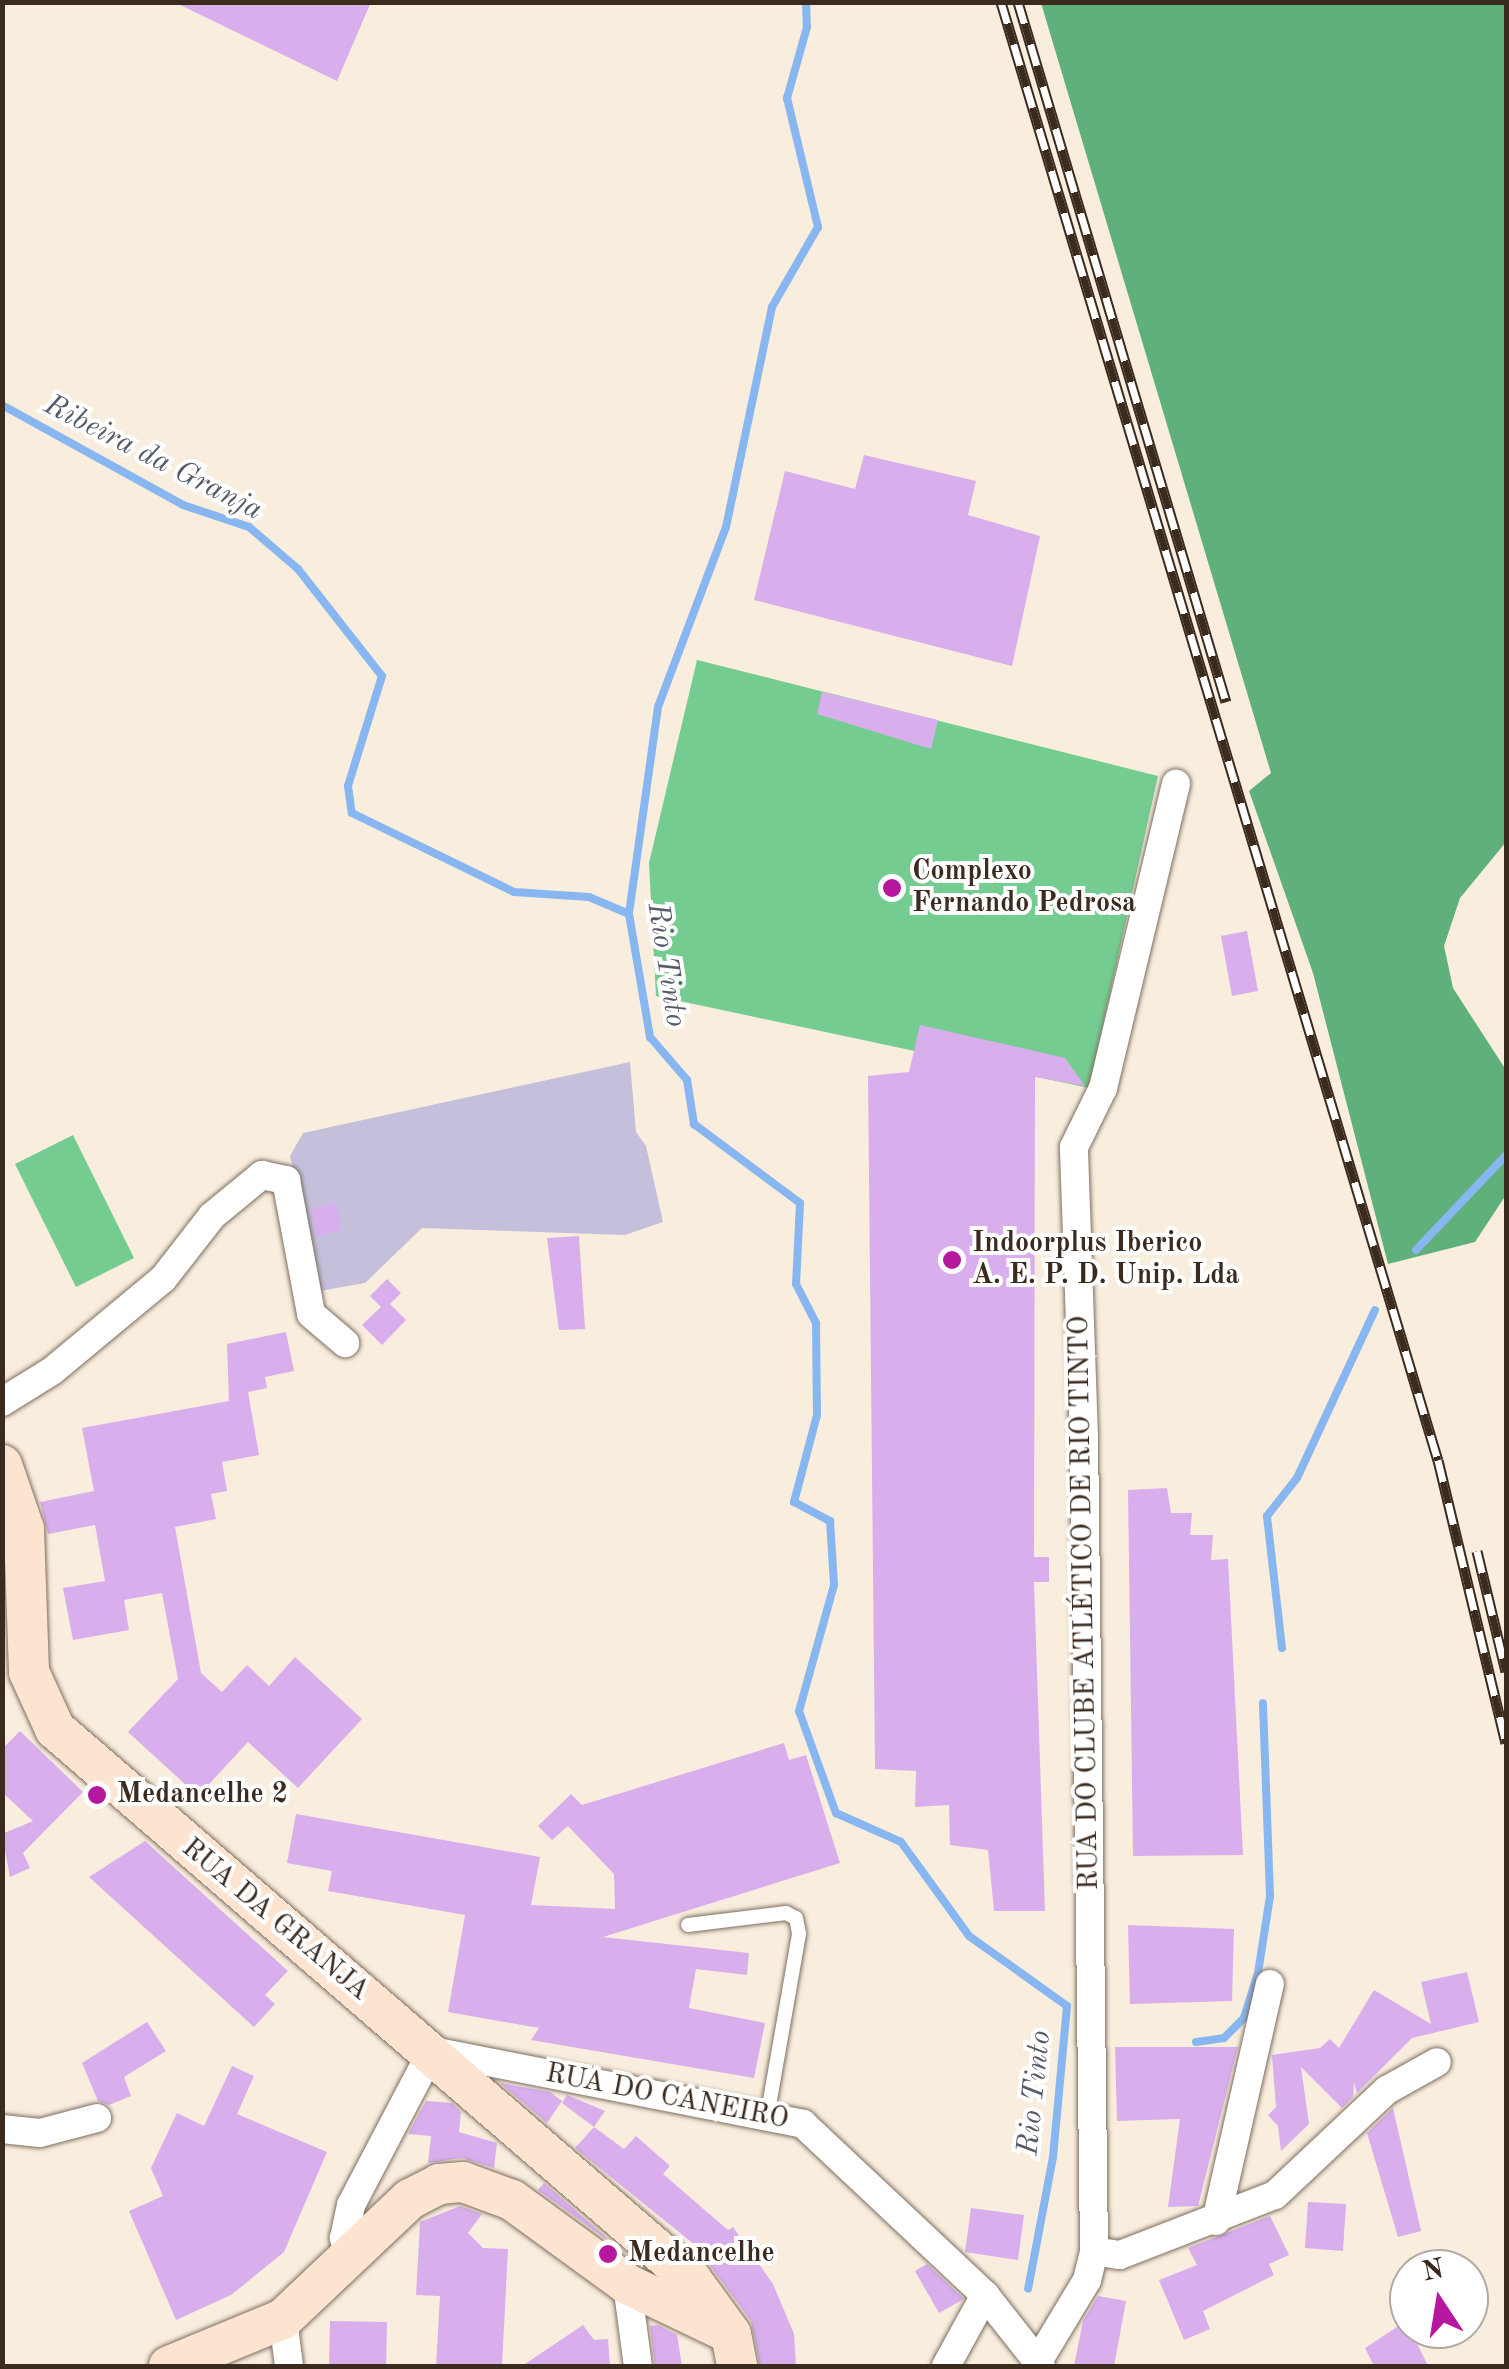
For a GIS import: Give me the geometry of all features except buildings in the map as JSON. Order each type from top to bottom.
[{"type":"street","name":"RUA DO CLUBE ATLÉTICO DE RIO TINTO","points":[[1039,2365],[1086,2280],[1094,2251],[1084,1437],[1074,1147],[1103,1088],[1176,784]]},
{"type":"street","points":[[2,1402],[52,1371],[149,1291],[226,1202],[262,1175],[286,1180],[312,1314],[345,1344]]},
{"type":"street","name":"RUA DA GRANJA","points":[[2,1465],[24,1530],[29,1672],[55,1729],[432,2051],[691,2279],[734,2350]]},
{"type":"street","points":[[1216,2221],[1270,1984]]},
{"type":"street","points":[[349,2256],[344,2238],[351,2204],[432,2051]]},
{"type":"street","name":"RUA DO CANEIRO","points":[[432,2051],[803,2124],[985,2295],[1039,2365]]},
{"type":"street","points":[[1094,2251],[1120,2255],[1216,2221],[1274,2195],[1387,2090],[1437,2062]]},
{"type":"street","points":[[2,2129],[40,2133],[97,2118]]},
{"type":"street","points":[[169,2366],[283,2319],[410,2199],[439,2184],[462,2182],[512,2200],[627,2284],[734,2350]]},
{"type":"street","points":[[627,2284],[638,2366]]},
{"type":"street","points":[[946,2366],[985,2295]]},
{"type":"street","points":[[283,2319],[289,2366]]},
{"type":"lane","points":[[688,1925],[786,1914],[796,1918],[799,1934],[767,2117]]},
{"type":"shaded area","points":[[630,1062],[636,1132],[646,1146],[663,1222],[625,1235],[422,1228],[365,1283],[320,1291],[290,1156],[303,1133]]},
{"type":"green space","points":[[1041,3],[1506,3],[1506,842],[1460,898],[1444,946],[1453,988],[1506,1070],[1506,1195],[1475,1242],[1388,1264],[1313,973],[1249,791],[1271,773]]},
{"type":"green space","name":"Complexo Fernando Pedrosa","points":[[697,660],[1158,776],[1089,1088],[656,996],[649,863]]},
{"type":"green space","points":[[73,1135],[134,1258],[76,1287],[15,1164]]},
{"type":"waterway","name":"Rio Tinto","points":[[806,2],[807,27],[787,98],[818,227],[772,307],[726,527],[658,707],[629,914],[650,1037],[687,1080],[694,1124],[800,1203],[796,1284],[816,1323],[817,1415],[794,1502],[830,1521],[834,1585],[799,1711],[836,1813],[901,1842],[969,1936],[1067,2006],[1053,2157],[1028,2289]]},
{"type":"waterway","name":"Ribeira da Granja","points":[[2,405],[183,505],[249,527],[298,569],[382,676],[348,786],[352,813],[514,892],[589,897],[629,914]]},
{"type":"waterway","points":[[1416,1250],[1506,1155]]},
{"type":"waterway","points":[[1282,1648],[1267,1516],[1297,1478],[1375,1310]]},
{"type":"waterway","points":[[1196,2042],[1224,2038],[1244,2018],[1258,1973],[1270,1896],[1263,1703]]},
{"type":"railway","points":[[1001,2],[1438,1460],[1506,1743]]},
{"type":"railway","points":[[1018,2],[1226,702]]},
{"type":"railway","points":[[1477,1551],[1506,1672]]},
{"type":"place","name":"Complexo Fernando Pedrosa","points":[[892,888]]},
{"type":"place","name":"Indoorplus Iberico A. E. P. D. Unip. Lda","points":[[952,1260]]},
{"type":"place","name":"Medancelhe 2","points":[[97,1795]]},
{"type":"place","name":"Medancelhe","points":[[608,2254]]}]
